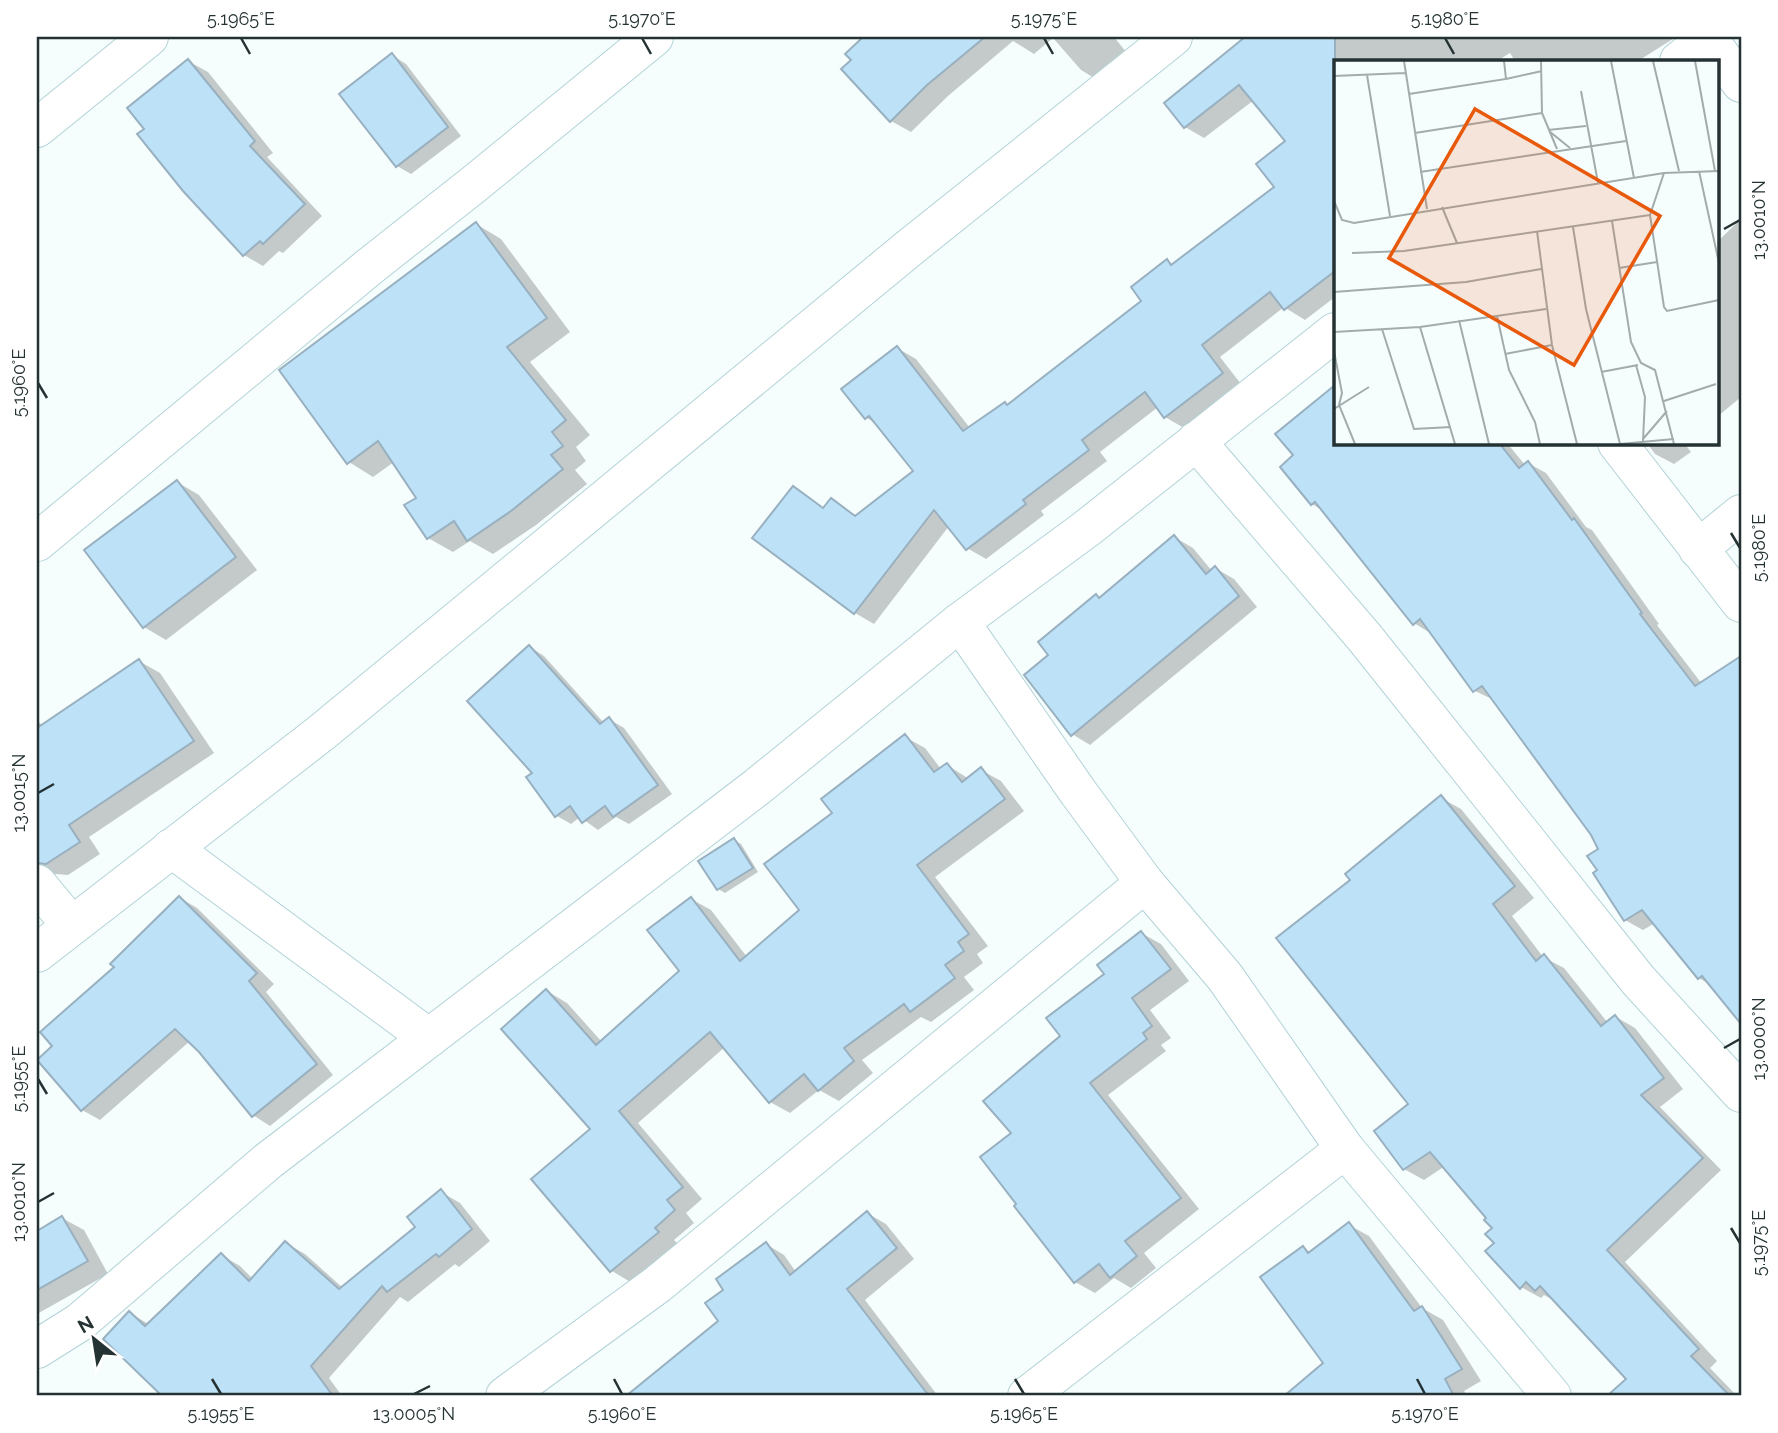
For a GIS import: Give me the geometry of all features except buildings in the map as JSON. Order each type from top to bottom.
[{"type":"street","points":[[37,128],[149,37]]},
{"type":"street","points":[[37,542],[369,267],[474,186],[654,37]]},
{"type":"street","points":[[37,953],[321,733],[908,249],[1173,37]]},
{"type":"street","points":[[1698,46],[1714,60]]},
{"type":"street","points":[[1718,63],[1741,83]]},
{"type":"street","points":[[37,1349],[80,1322],[268,1161],[757,788],[960,622],[1086,529],[1334,333]]},
{"type":"street","points":[[1196,441],[1365,638],[1638,980],[1741,1093]]},
{"type":"street","points":[[1618,444],[1741,603]]},
{"type":"street","points":[[1698,549],[1741,514]]},
{"type":"street","points":[[960,622],[1077,792],[1145,883],[1225,976],[1345,1149],[1540,1392]]},
{"type":"street","points":[[171,848],[429,1038]]},
{"type":"street","points":[[505,1396],[658,1284],[1145,883]]},
{"type":"street","points":[[37,884],[71,925]]},
{"type":"street","points":[[1027,1396],[1345,1149]]}]
